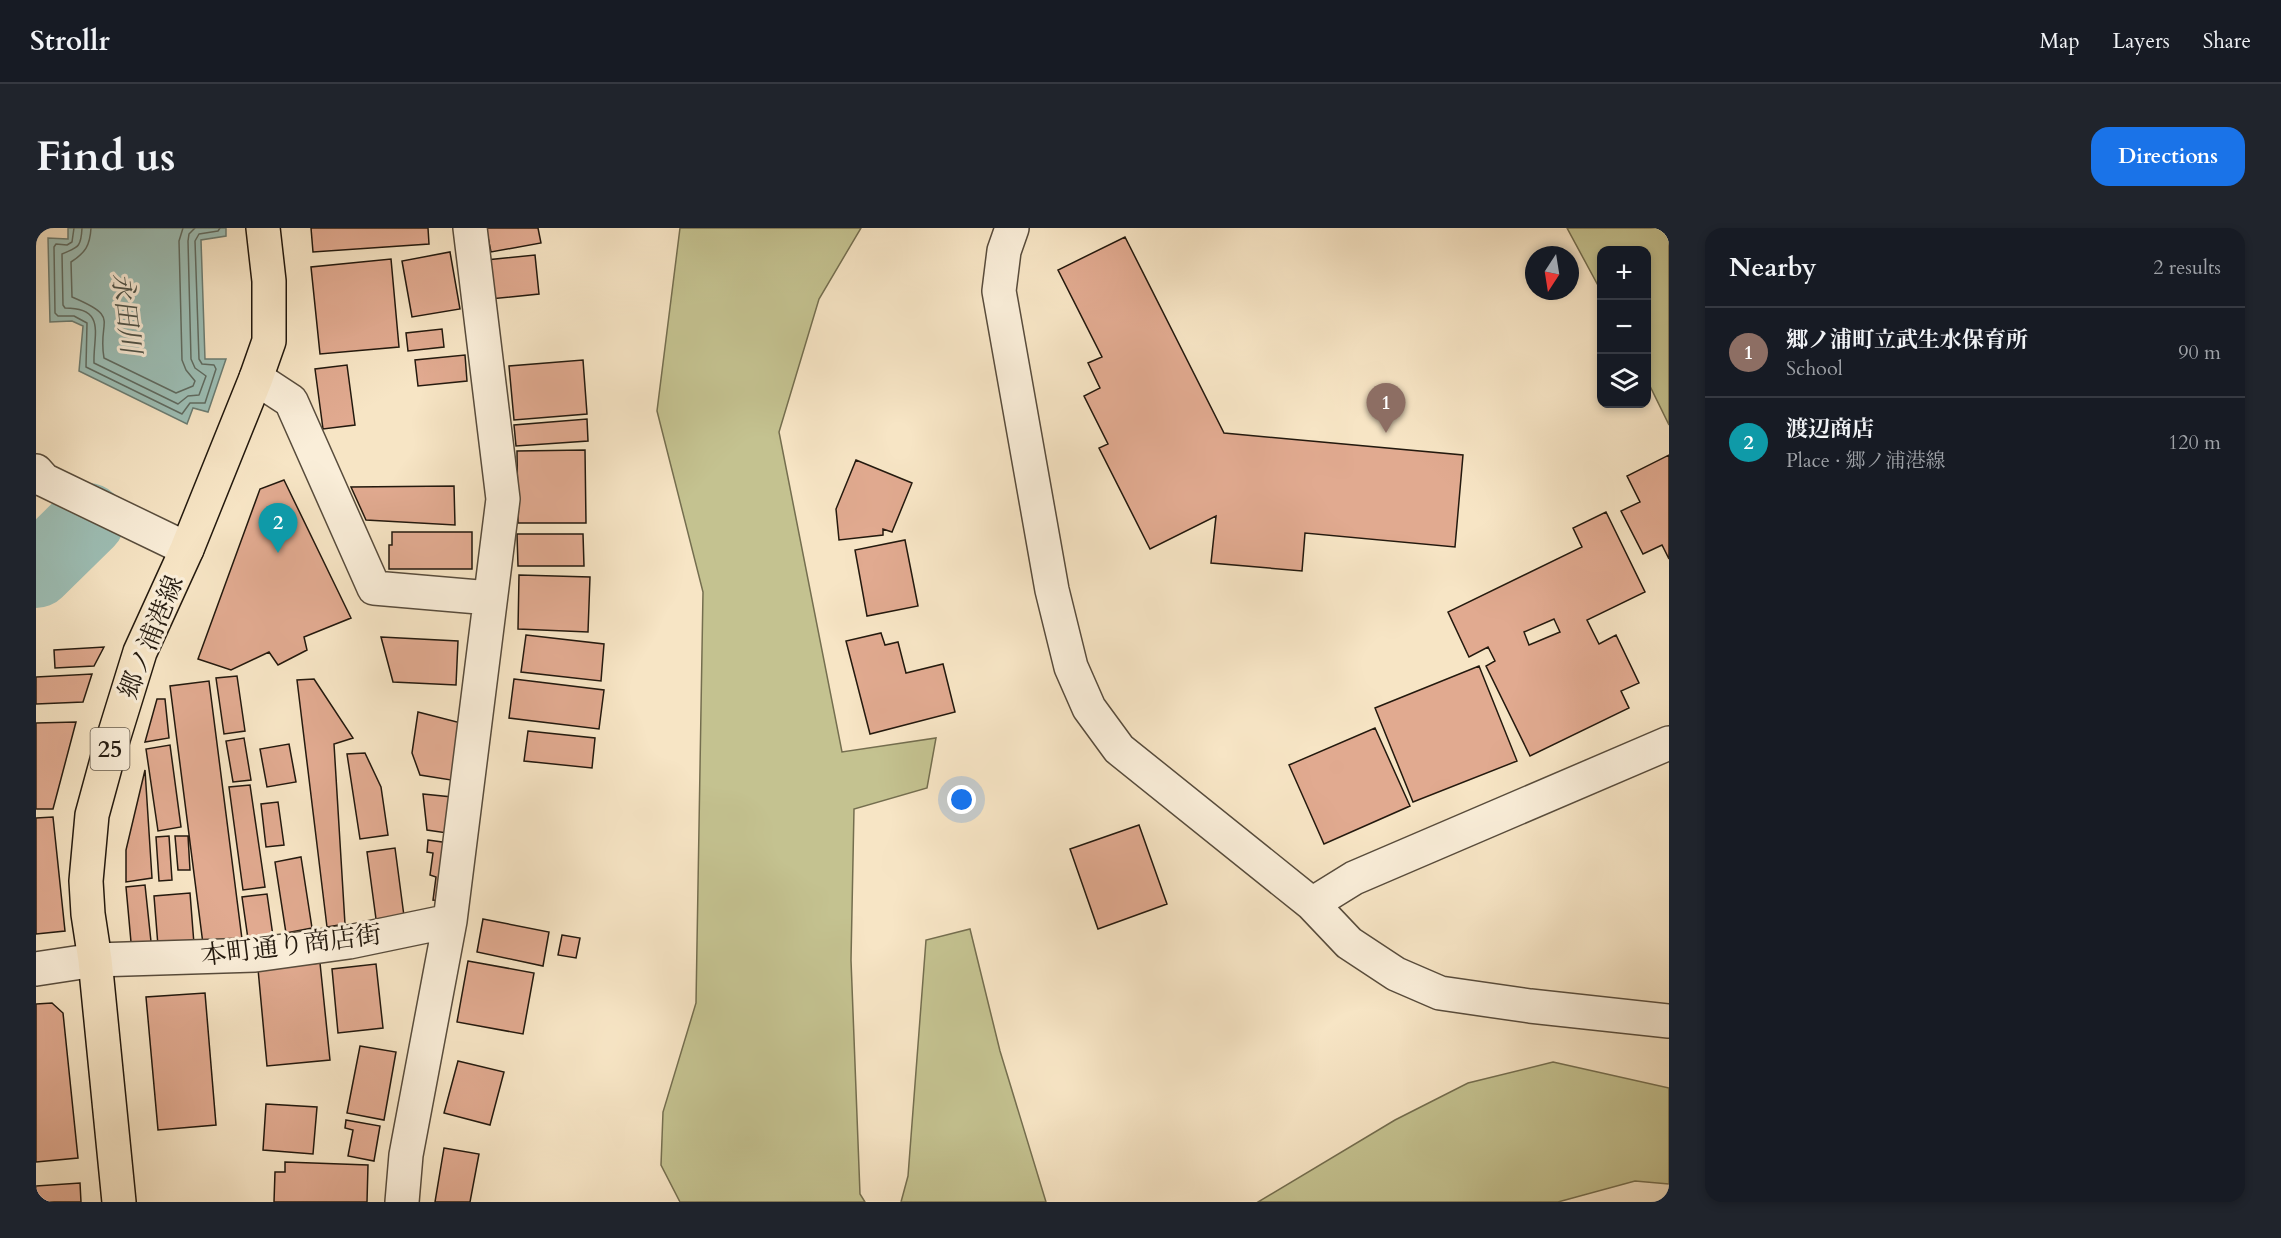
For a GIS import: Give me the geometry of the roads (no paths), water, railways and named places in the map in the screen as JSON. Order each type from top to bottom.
[{"type":"main road","name":"郷ノ浦港線","points":[[119,1202],[95,960],[88,914],[86,881],[92,815],[140,652],[187,549],[269,341],[269,281],[263,228]]},
{"type":"street","points":[[402,1202],[406,1155],[450,921],[503,499],[470,228]]},
{"type":"street","points":[[1012,228],[1004,251],[999,291],[1052,590],[1071,668],[1089,708],[1119,749],[1312,904],[1349,943],[1396,974],[1440,993],[1530,1006],[1669,1021]]},
{"type":"street","points":[[256,378],[291,400],[374,588],[490,598]]},
{"type":"street","points":[[36,471],[44,480],[187,549]]},
{"type":"street","points":[[1312,904],[1354,878],[1669,743]]},
{"type":"street","name":"本町通り商店街","points":[[36,969],[95,960],[255,955],[349,942],[450,921]]},
{"type":"water","points":[[68,228],[226,228],[226,236],[201,240],[205,359],[226,359],[208,412],[193,408],[187,424],[79,371],[83,326],[72,321],[50,322],[48,238],[68,239]]},
{"type":"waterway","name":"永田川","points":[[36,571],[88,520]]},
{"type":"place","name":"郷ノ浦町立武生水保育所","points":[[1386,433]]},
{"type":"place","name":"渡辺商店","points":[[278,553]]}]
